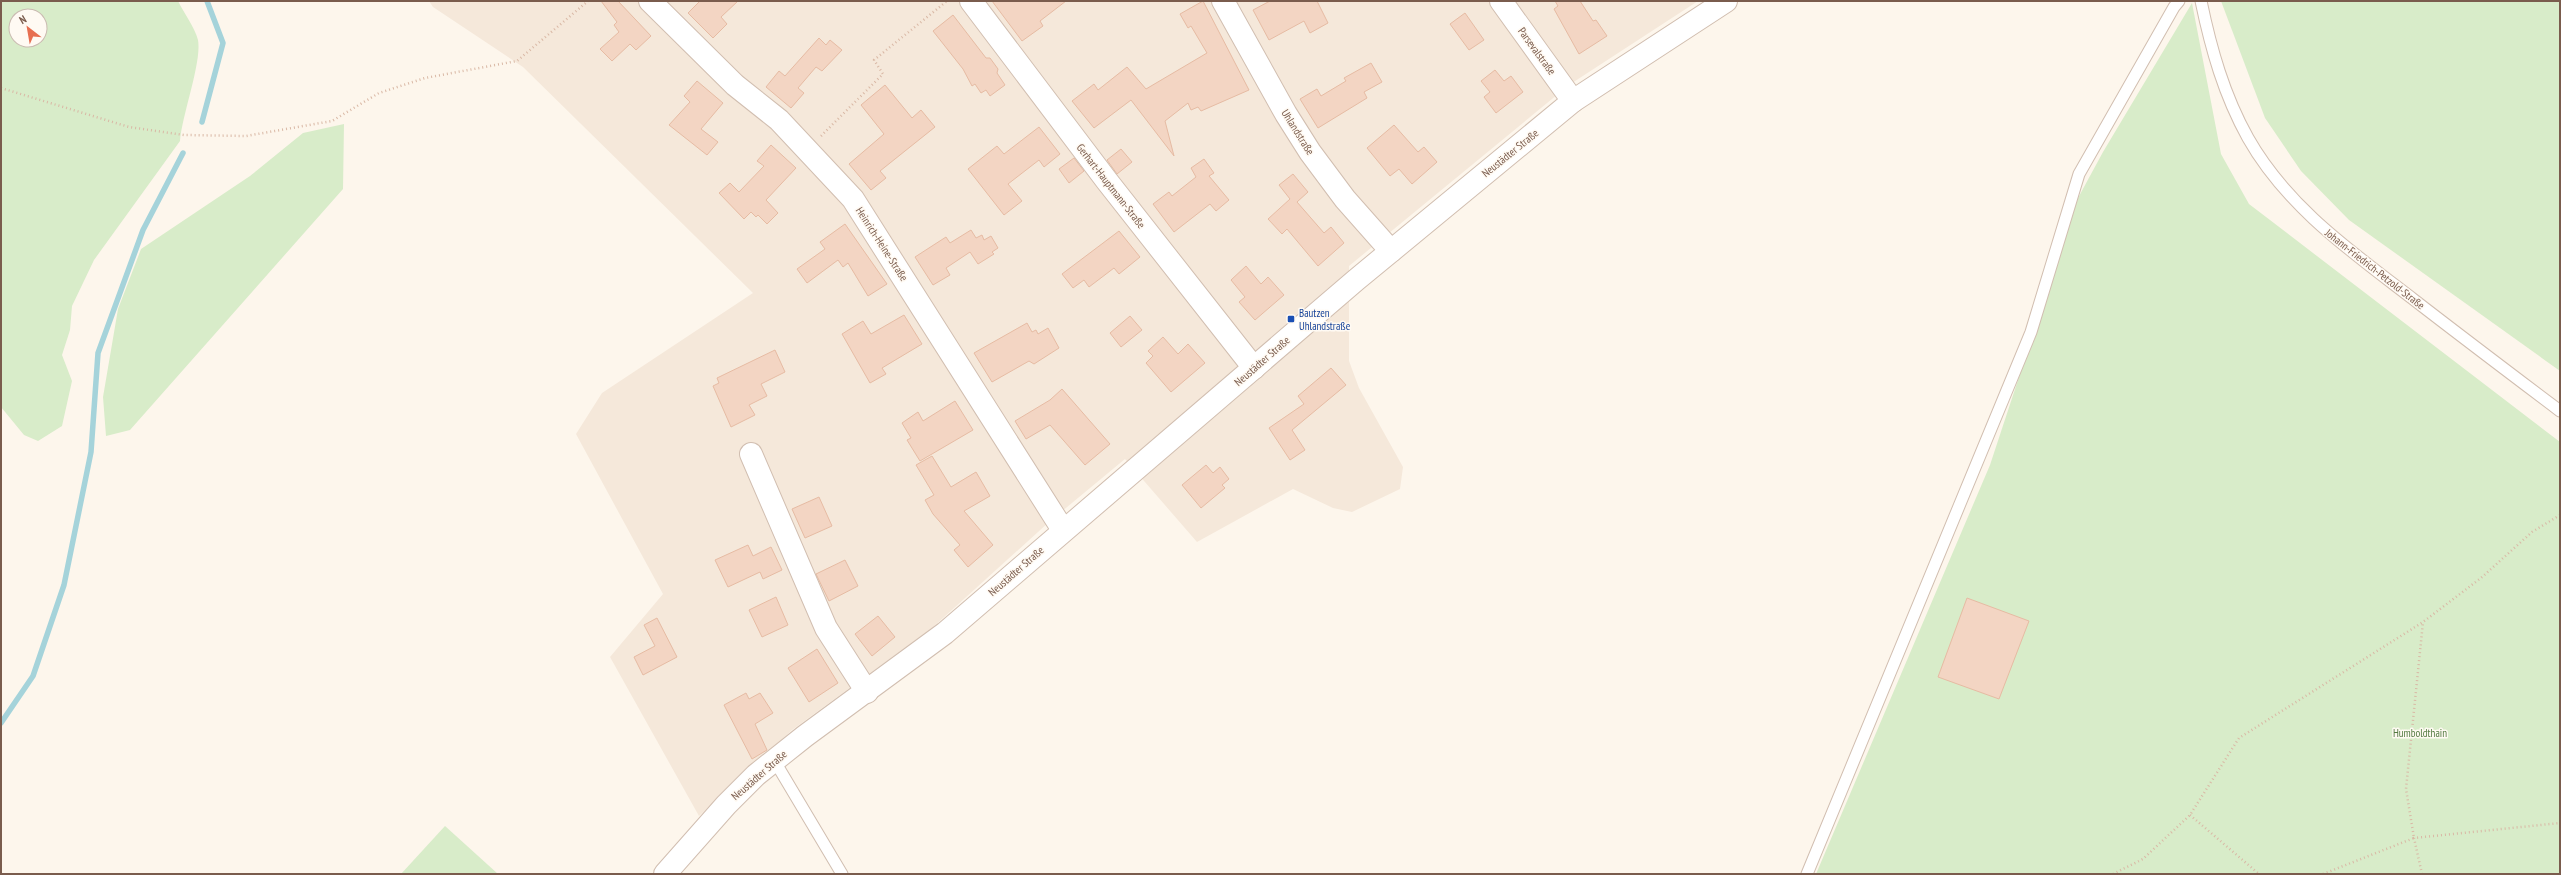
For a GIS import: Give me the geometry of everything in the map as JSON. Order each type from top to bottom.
[{"type":"street","name":"Heinrich-Heine-Straße","points":[[650,1],[735,85],[779,120],[808,149],[853,199],[1063,530]]},
{"type":"street","name":"Gerhart-Hauptmann-Straße","points":[[971,1],[1107,181],[1254,368]]},
{"type":"street","name":"Uhlandstraße","points":[[1223,1],[1286,114],[1310,152],[1345,199],[1391,251]]},
{"type":"street","name":"Parsevalstraße","points":[[1501,1],[1572,101]]},
{"type":"street","name":"Neustädter Straße","points":[[665,874],[726,805],[774,760],[945,633],[1063,530],[1391,251],[1572,101],[1726,1]]},
{"type":"street","points":[[751,454],[826,628],[867,692]]},
{"type":"lane","points":[[1807,874],[2031,332],[2079,174],[2174,7],[2179,1]]},
{"type":"lane","name":"Johann-Friedrich-Petzold-Straße","points":[[2201,1],[2210,43],[2227,96],[2248,138],[2276,179],[2328,234],[2560,411]]},
{"type":"lane","points":[[774,760],[842,874]]},
{"type":"path","points":[[1,88],[129,127],[184,135],[246,136],[332,120],[379,93],[425,78],[516,62],[588,1]]},
{"type":"path","points":[[808,149],[883,74],[874,60],[947,1]]},
{"type":"path","points":[[2113,874],[2143,859],[2190,815],[2239,738],[2423,622],[2481,578],[2532,532],[2560,515]]},
{"type":"path","points":[[2422,874],[2414,838],[2406,788],[2423,622]]},
{"type":"path","points":[[2190,815],[2259,874]]},
{"type":"path","points":[[2322,874],[2414,838],[2560,823]]},
{"type":"shaded area","points":[[429,1],[1698,1],[1569,85],[1349,266],[1349,361],[1359,388],[1403,467],[1400,489],[1352,512],[1333,508],[1293,489],[1197,542],[1125,459],[1049,522],[932,628],[792,730],[699,816],[610,657],[663,594],[576,434],[602,393],[753,293],[523,67],[433,7]]},
{"type":"green space","points":[[1,1],[178,1],[197,35],[198,40],[195,75],[184,117],[180,141],[94,260],[72,306],[70,330],[62,355],[72,381],[62,426],[38,441],[24,435],[1,407]]},
{"type":"green space","points":[[2221,1],[2560,1],[2560,371],[2349,220],[2301,171],[2265,118]]},
{"type":"green space","name":"Humboldthain","points":[[2192,3],[2221,154],[2249,204],[2560,442],[2560,874],[1816,874],[1990,465],[2078,198],[2103,152]]},
{"type":"green space","points":[[344,124],[343,189],[130,430],[106,436],[103,397],[118,309],[141,249],[250,176],[303,133]]},
{"type":"green space","points":[[445,826],[498,874],[401,874]]},
{"type":"building","points":[[601,1],[618,1],[651,36],[636,50],[630,44],[612,61],[600,49],[619,32],[614,25],[617,22]]},
{"type":"building","points":[[700,1],[738,1],[721,17],[727,24],[713,38],[688,13]]},
{"type":"building","points":[[992,1],[1066,1],[1040,21],[1043,26],[1022,41]]},
{"type":"building","points":[[1203,1],[1249,90],[1201,111],[1198,107],[1191,110],[1188,103],[1165,121],[1174,156],[1131,100],[1094,128],[1072,101],[1094,84],[1098,90],[1127,67],[1146,89],[1207,53],[1191,26],[1188,28],[1180,14]]},
{"type":"building","points":[[1270,1],[1317,1],[1328,23],[1310,33],[1304,21],[1269,40],[1253,10]]},
{"type":"building","points":[[1555,1],[1580,1],[1593,21],[1596,20],[1607,36],[1579,54],[1554,9],[1558,6]]},
{"type":"building","points":[[1465,13],[1484,40],[1469,50],[1450,24]]},
{"type":"building","points":[[953,15],[986,58],[990,58],[998,69],[997,73],[1005,85],[990,96],[986,90],[981,93],[975,84],[972,86],[963,69],[933,31]]},
{"type":"building","points":[[819,38],[826,45],[830,40],[842,50],[822,71],[816,67],[798,88],[804,93],[791,108],[766,87],[779,71],[785,76]]},
{"type":"building","points":[[1371,63],[1382,82],[1364,92],[1367,98],[1318,128],[1300,99],[1317,89],[1321,96],[1346,81],[1344,78]]},
{"type":"building","points":[[1495,70],[1504,81],[1511,76],[1523,92],[1496,113],[1484,97],[1490,92],[1481,81]]},
{"type":"building","points":[[697,81],[723,103],[701,129],[718,142],[707,155],[669,125],[690,102],[684,96]]},
{"type":"building","points":[[885,85],[912,118],[921,110],[935,127],[880,171],[886,178],[871,190],[849,164],[884,134],[861,105]]},
{"type":"building","points":[[1394,125],[1418,152],[1424,147],[1437,162],[1412,184],[1399,169],[1390,176],[1367,148]]},
{"type":"building","points":[[1039,127],[1060,154],[1044,167],[1039,160],[1008,184],[1022,201],[1004,215],[968,169],[997,146],[1004,154]]},
{"type":"building","points":[[771,145],[796,168],[766,200],[778,213],[767,224],[758,215],[756,217],[751,212],[744,219],[719,193],[730,183],[739,192],[764,166],[757,161]]},
{"type":"building","points":[[1121,149],[1132,162],[1117,174],[1107,160]]},
{"type":"building","points":[[1074,158],[1084,171],[1069,183],[1059,169]]},
{"type":"building","points":[[1204,159],[1214,173],[1209,176],[1229,200],[1216,211],[1210,204],[1174,232],[1153,204],[1169,192],[1172,196],[1196,177],[1191,168]]},
{"type":"building","points":[[1293,174],[1308,192],[1297,202],[1324,233],[1331,227],[1344,243],[1318,266],[1287,229],[1282,234],[1268,219],[1290,199],[1279,185]]},
{"type":"building","points":[[845,224],[887,284],[868,296],[848,263],[843,267],[838,260],[807,283],[797,269],[825,249],[820,242]]},
{"type":"building","points":[[971,230],[976,238],[982,235],[984,240],[991,236],[998,248],[992,252],[994,254],[978,264],[970,252],[946,268],[950,275],[933,285],[915,257],[946,237],[950,243]]},
{"type":"building","points":[[1119,231],[1140,257],[1119,274],[1114,268],[1089,287],[1084,280],[1073,288],[1062,274]]},
{"type":"building","points":[[1246,266],[1261,284],[1268,277],[1284,295],[1255,320],[1239,302],[1245,297],[1231,280]]},
{"type":"building","points":[[904,315],[922,344],[882,368],[886,374],[870,383],[842,334],[863,321],[871,334]]},
{"type":"building","points":[[1130,316],[1142,330],[1121,347],[1110,333]]},
{"type":"building","points":[[1027,323],[1032,332],[1036,330],[1038,334],[1048,328],[1059,348],[1034,364],[1029,361],[992,382],[974,353]]},
{"type":"building","points":[[1163,337],[1178,354],[1188,344],[1205,363],[1171,392],[1146,363],[1153,356],[1148,351]]},
{"type":"building","points":[[775,350],[785,372],[761,384],[767,396],[749,405],[755,415],[731,427],[713,386],[719,383],[717,378]]},
{"type":"building","points":[[1331,368],[1346,385],[1292,430],[1305,450],[1290,460],[1269,428],[1304,404],[1298,396]]},
{"type":"building","points":[[1062,389],[1110,444],[1085,465],[1050,425],[1026,439],[1015,421],[1050,400]]},
{"type":"building","points":[[955,401],[973,430],[920,461],[907,440],[911,438],[902,423],[918,412],[923,421]]},
{"type":"building","points":[[932,456],[951,487],[976,472],[990,496],[964,511],[993,545],[968,567],[954,550],[960,545],[933,514],[925,500],[934,495],[916,465]]},
{"type":"building","points":[[1206,465],[1213,473],[1220,467],[1229,479],[1222,485],[1225,488],[1201,508],[1182,485]]},
{"type":"building","points":[[819,497],[832,526],[805,538],[792,509]]},
{"type":"building","points":[[748,545],[753,556],[771,547],[782,570],[763,579],[760,572],[728,587],[715,560]]},
{"type":"building","points":[[845,560],[858,586],[829,601],[816,574]]},
{"type":"building","points":[[776,597],[788,625],[762,637],[749,610]]},
{"type":"building","points":[[1967,598],[2029,621],[1999,699],[1938,677]]},
{"type":"building","points":[[878,616],[895,637],[872,656],[855,634]]},
{"type":"building","points":[[657,618],[677,657],[643,675],[634,657],[655,646],[644,625]]},
{"type":"building","points":[[817,649],[838,683],[809,702],[788,668]]},
{"type":"building","points":[[746,693],[749,699],[760,693],[773,713],[755,724],[767,750],[752,759],[724,705]]},
{"type":"waterway","points":[[202,122],[223,43],[207,1]]},
{"type":"waterway","points":[[1,723],[33,676],[64,585],[91,452],[98,353],[143,230],[183,153]]},
{"type":"place","name":"Bautzen Uhlandstraße","points":[[1291,319]]}]
